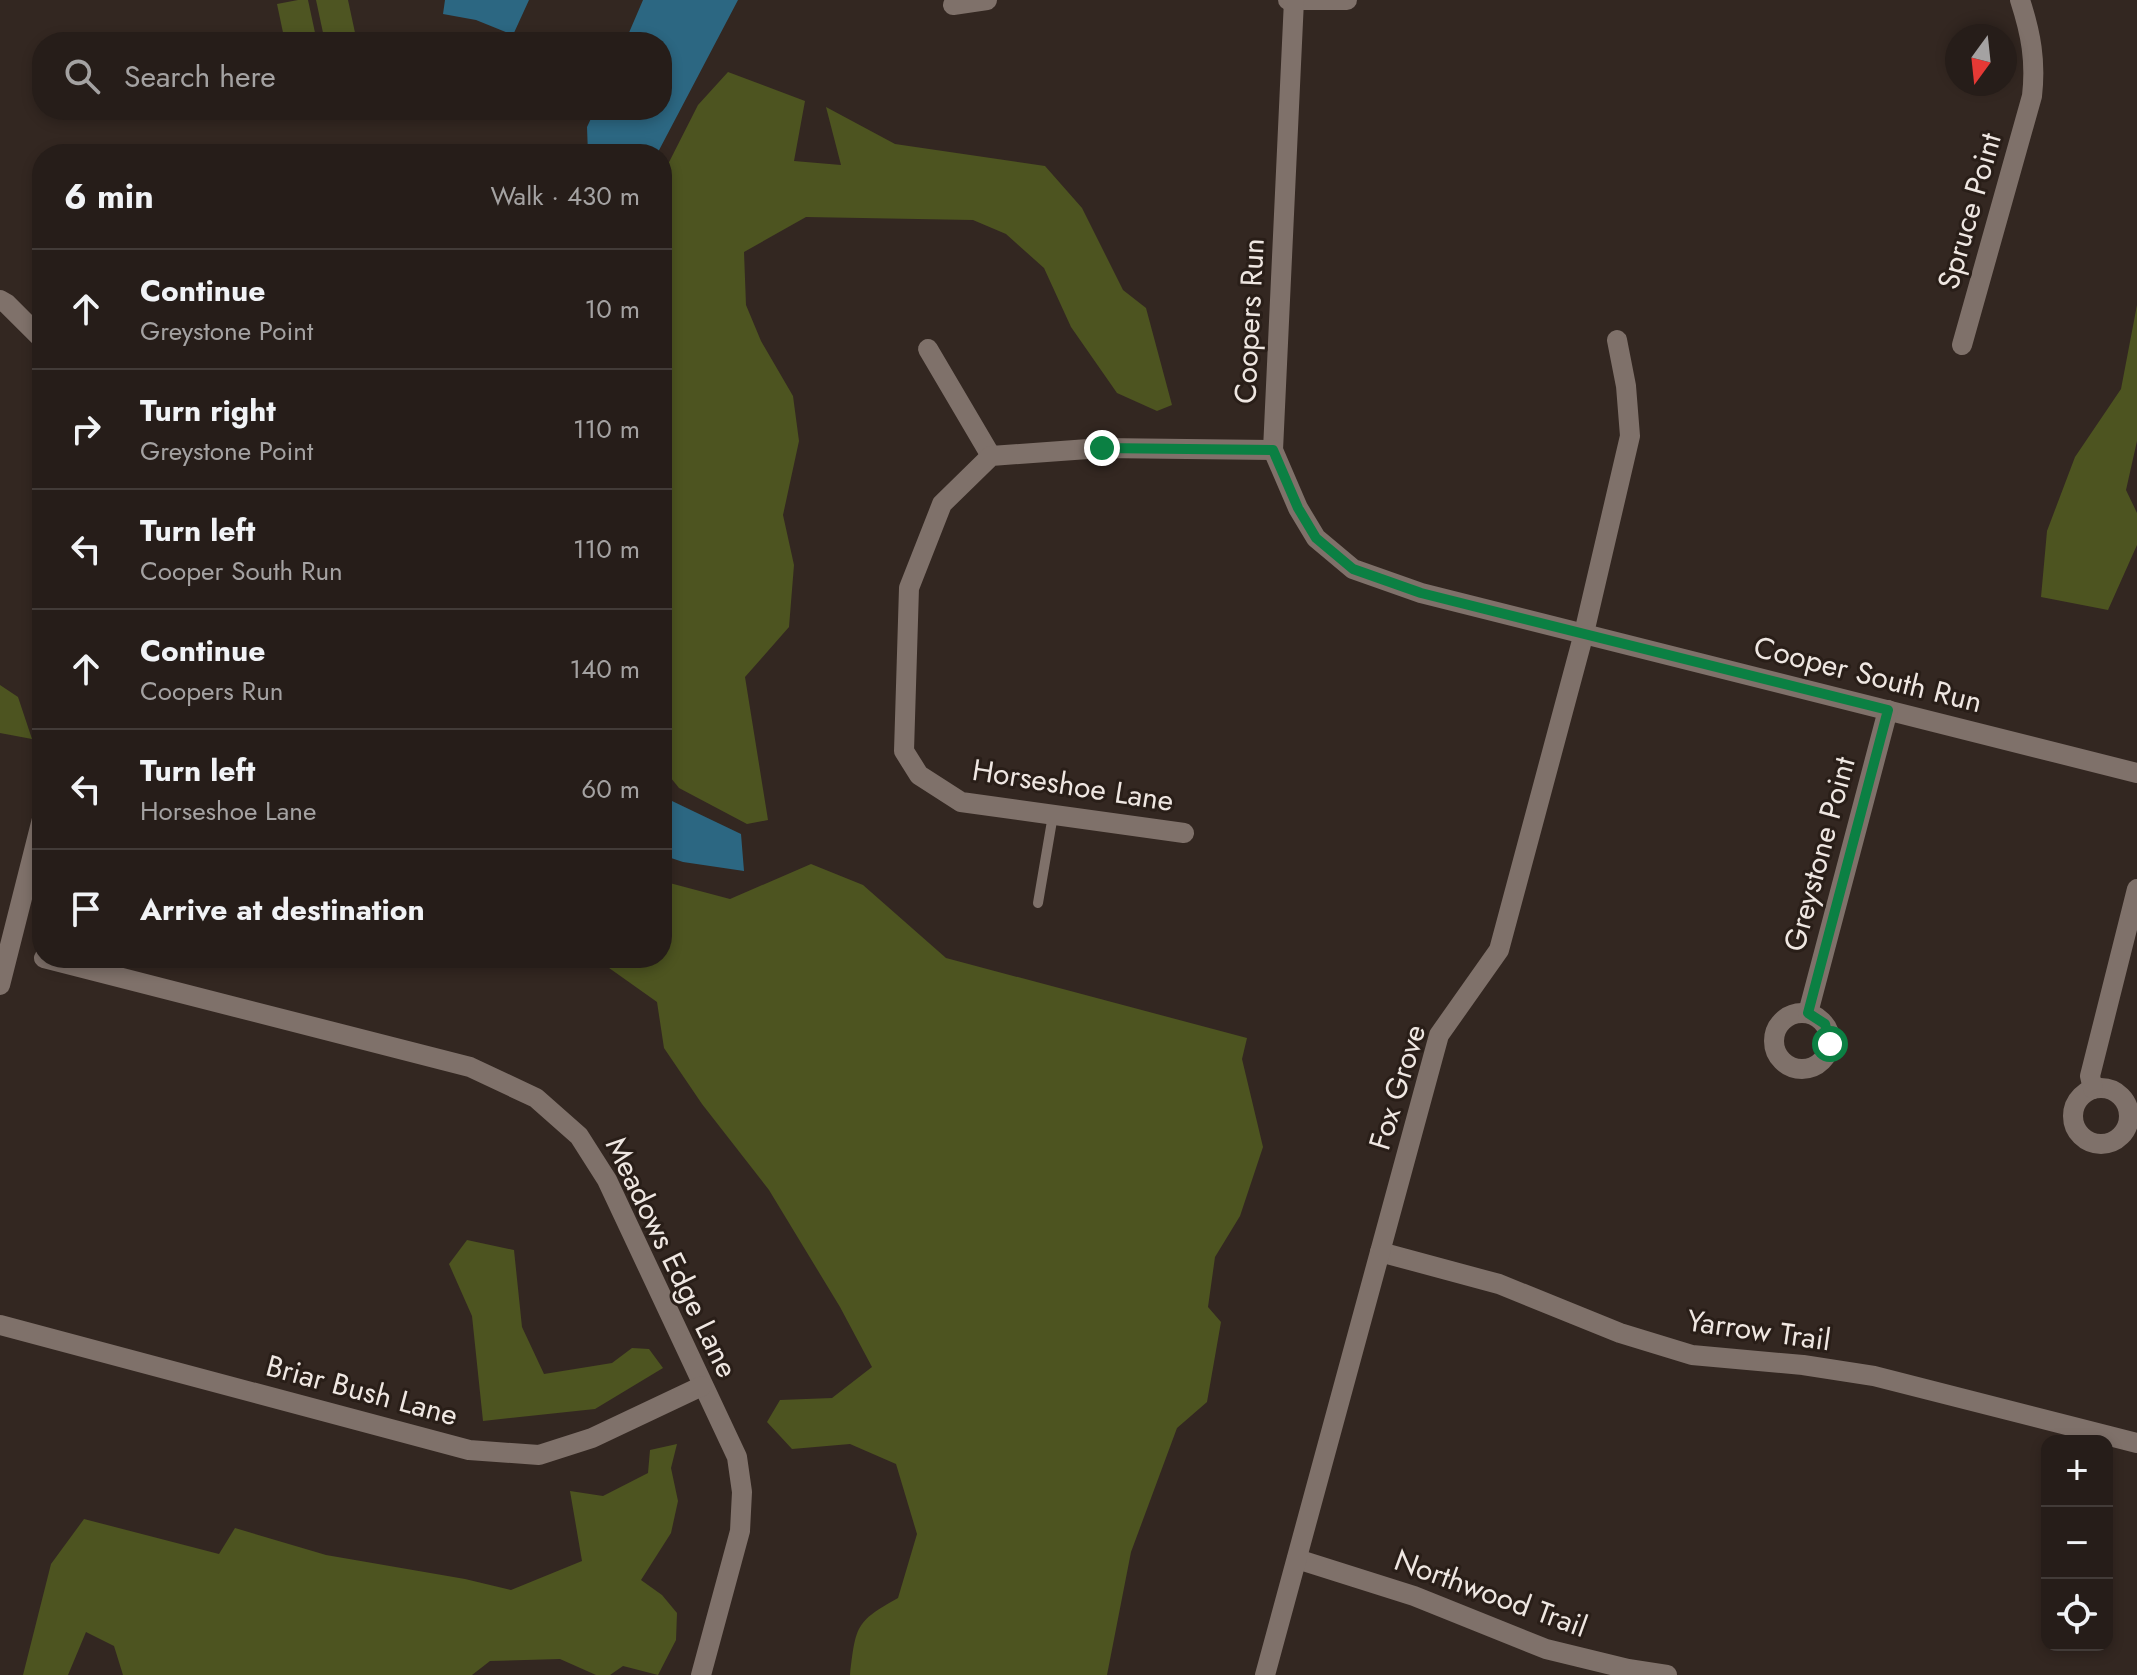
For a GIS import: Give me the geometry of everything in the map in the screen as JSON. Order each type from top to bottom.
[{"type":"street","points":[[953,5],[987,0]]},
{"type":"street","points":[[1292,0],[1347,0]]},
{"type":"street","name":"Coopers Run","points":[[1292,0],[1273,450],[1298,508],[1316,538],[1353,569],[1421,593],[1584,633]]},
{"type":"street","name":"Spruce Point","points":[[1962,345],[2032,96],[2035,67],[2031,36],[2020,0]]},
{"type":"street","points":[[0,300],[32,329]]},
{"type":"street","name":"Fox Grove","points":[[1265,1675],[1439,1035],[1499,950],[1584,633],[1630,436],[1626,386],[1617,340]]},
{"type":"street","points":[[928,349],[991,456],[1102,448],[1273,450]]},
{"type":"street","name":"Horseshoe Lane","points":[[991,456],[942,504],[909,588],[904,751],[919,775],[961,802],[1184,833]]},
{"type":"street","name":"Cooper South Run","points":[[1584,633],[2137,773]]},
{"type":"street","name":"Greystone Point","points":[[1808,1013],[1888,710]]},
{"type":"street","points":[[0,985],[4,948],[32,853]]},
{"type":"street","points":[[2093,1089],[2090,1076],[2137,889]]},
{"type":"street","name":"Meadows Edge Lane","points":[[4,948],[32,955]]},
{"type":"street","name":"Meadows Edge Lane","points":[[82,968],[470,1067],[536,1098],[579,1136],[607,1180],[737,1457],[742,1492],[740,1531],[701,1675]]},
{"type":"street","name":"Yarrow Trail","points":[[1380,1252],[1499,1284],[1620,1333],[1692,1355],[1803,1365],[1874,1376],[2137,1443]]},
{"type":"street","name":"Briar Bush Lane","points":[[0,1325],[469,1450],[539,1455],[592,1438],[702,1386]]},
{"type":"street","name":"Northwood Trail","points":[[1297,1559],[1414,1596],[1546,1649],[1667,1675]]},
{"type":"lane","points":[[1038,903],[1053,815]]},
{"type":"green space","points":[[308,0],[315,32],[283,32],[277,4]]},
{"type":"green space","points":[[316,0],[348,0],[355,32],[323,32]]},
{"type":"green space","points":[[728,72],[805,101],[794,161],[841,165],[826,107],[895,144],[1045,166],[1082,208],[1123,290],[1146,308],[1172,405],[1157,411],[1117,393],[1071,327],[1044,268],[1006,234],[973,220],[806,217],[744,252],[746,305],[761,341],[793,396],[799,441],[783,515],[794,565],[789,627],[745,677],[768,820],[747,824],[679,788],[672,779],[672,156],[698,105]]},
{"type":"green space","points":[[2137,305],[2137,441],[2126,490],[2137,513],[2137,545],[2108,610],[2041,597],[2047,531],[2075,457],[2121,389]]},
{"type":"green space","points":[[0,685],[18,697],[32,739],[0,733]]},
{"type":"green space","points":[[811,864],[863,885],[946,958],[1247,1038],[1242,1059],[1263,1147],[1240,1216],[1215,1257],[1208,1307],[1221,1322],[1207,1402],[1177,1428],[1131,1552],[1107,1675],[850,1675],[856,1635],[865,1620],[898,1598],[917,1534],[896,1464],[850,1444],[792,1449],[767,1422],[780,1400],[832,1398],[872,1367],[840,1307],[769,1190],[702,1104],[664,1048],[657,1002],[609,968],[672,968],[672,884],[730,899]]},
{"type":"green space","points":[[467,1240],[514,1250],[522,1327],[544,1374],[612,1363],[632,1348],[649,1349],[663,1368],[595,1409],[483,1421],[472,1316],[449,1264]]},
{"type":"green space","points":[[677,1444],[671,1468],[678,1501],[671,1533],[641,1580],[662,1595],[677,1613],[676,1640],[658,1675],[623,1666],[610,1675],[596,1675],[560,1659],[490,1661],[472,1675],[123,1675],[114,1646],[86,1632],[68,1675],[23,1675],[51,1564],[84,1519],[219,1554],[235,1528],[326,1555],[511,1590],[582,1561],[570,1491],[603,1496],[648,1473],[650,1450]]},
{"type":"water","points":[[445,0],[529,0],[514,32],[443,14]]},
{"type":"water","points":[[643,0],[738,0],[662,144],[588,144],[587,127],[590,120],[672,120],[672,32],[629,32]]},
{"type":"water","points":[[672,801],[741,834],[744,871],[672,858]]},
{"type":"route","points":[[1102,448],[1273,450],[1298,508],[1316,538],[1353,569],[1421,593],[1888,710],[1808,1013],[1825,1024],[1829,1030],[1830,1044]]}]
